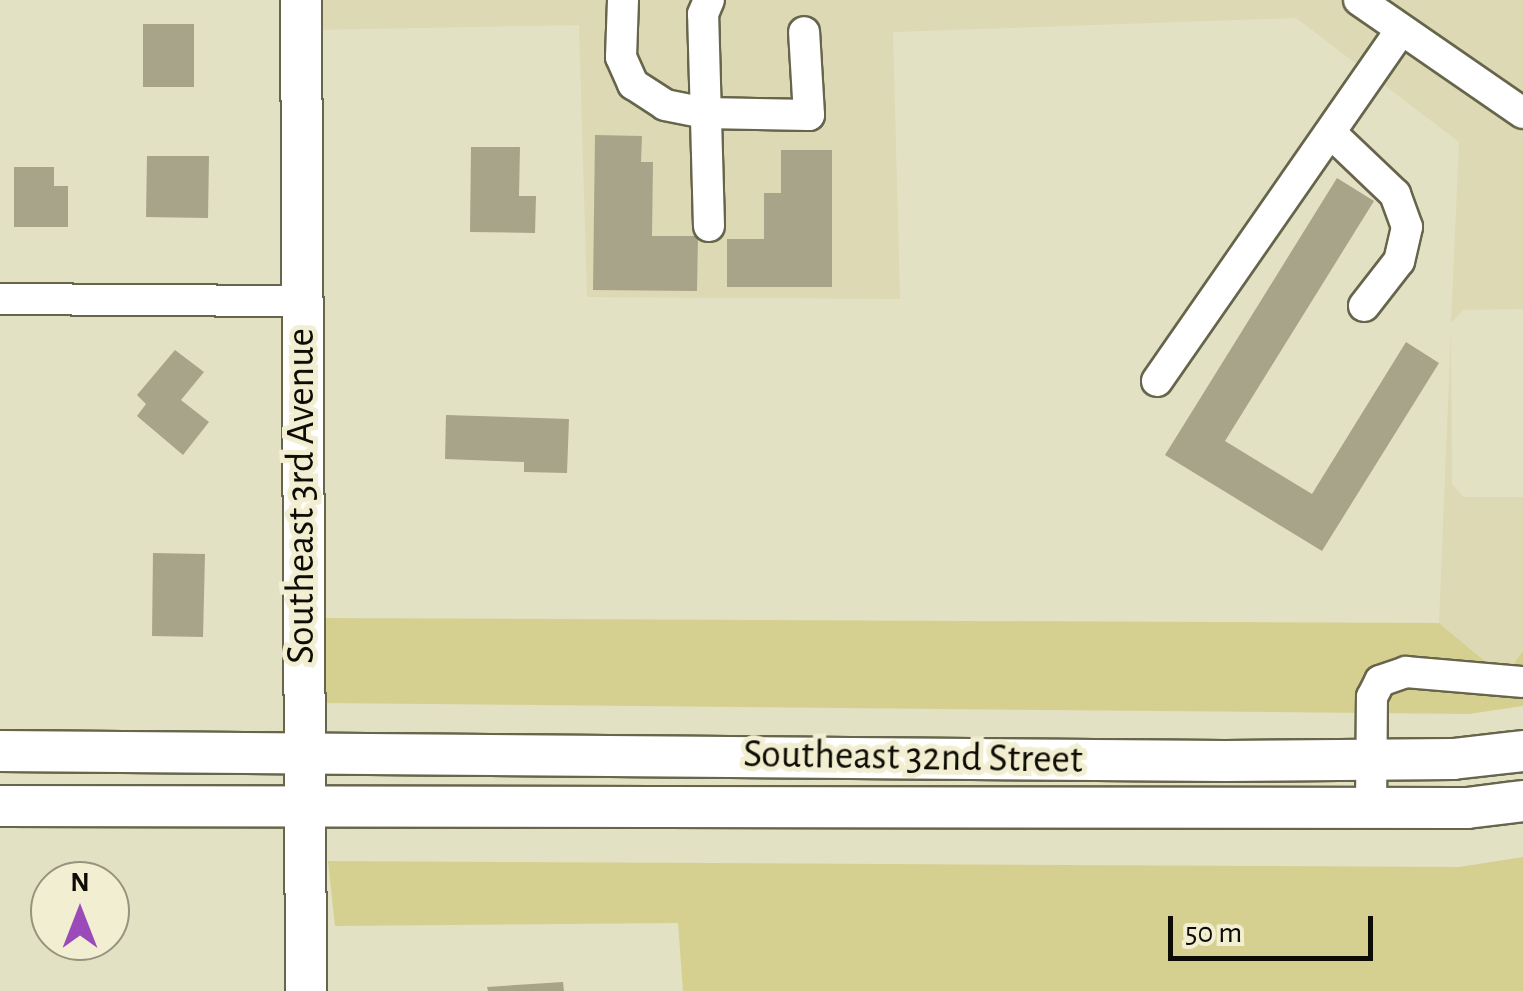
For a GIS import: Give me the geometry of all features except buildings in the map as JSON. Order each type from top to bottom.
[{"type":"main road","name":"Southeast 3rd Avenue","points":[[301,0],[306,991]]},
{"type":"main road","name":"Southeast 32nd Street","points":[[0,751],[1371,760],[1523,751]]},
{"type":"main road","name":"Southeast 32nd Street","points":[[0,806],[1371,808],[1523,802]]},
{"type":"street","points":[[624,0],[621,56],[633,84],[665,105],[706,114],[810,115],[804,32]]},
{"type":"street","points":[[708,226],[703,14],[710,0]]},
{"type":"street","points":[[1359,0],[1523,113]]},
{"type":"street","points":[[1157,381],[1333,135],[1401,30]]},
{"type":"street","points":[[1333,135],[1395,194],[1408,227],[1400,260],[1364,306]]},
{"type":"street","points":[[0,299],[300,302]]},
{"type":"street","points":[[1371,808],[1372,697],[1380,681],[1406,672],[1523,682]]},
{"type":"shaded area","points":[[315,0],[1523,0],[1523,309],[1463,310],[1451,323],[1459,142],[1296,18],[893,32],[900,299],[587,297],[579,25],[315,30]]},
{"type":"shaded area","points":[[1451,330],[1452,484],[1464,497],[1523,497],[1523,651],[1505,677],[1439,623]]},
{"type":"shaded area","points":[[316,618],[1439,623],[1504,677],[1523,651],[1523,706],[1469,714],[318,703]]},
{"type":"shaded area","points":[[1523,857],[1523,991],[683,991],[678,923],[335,926],[328,861],[1459,867]]}]
